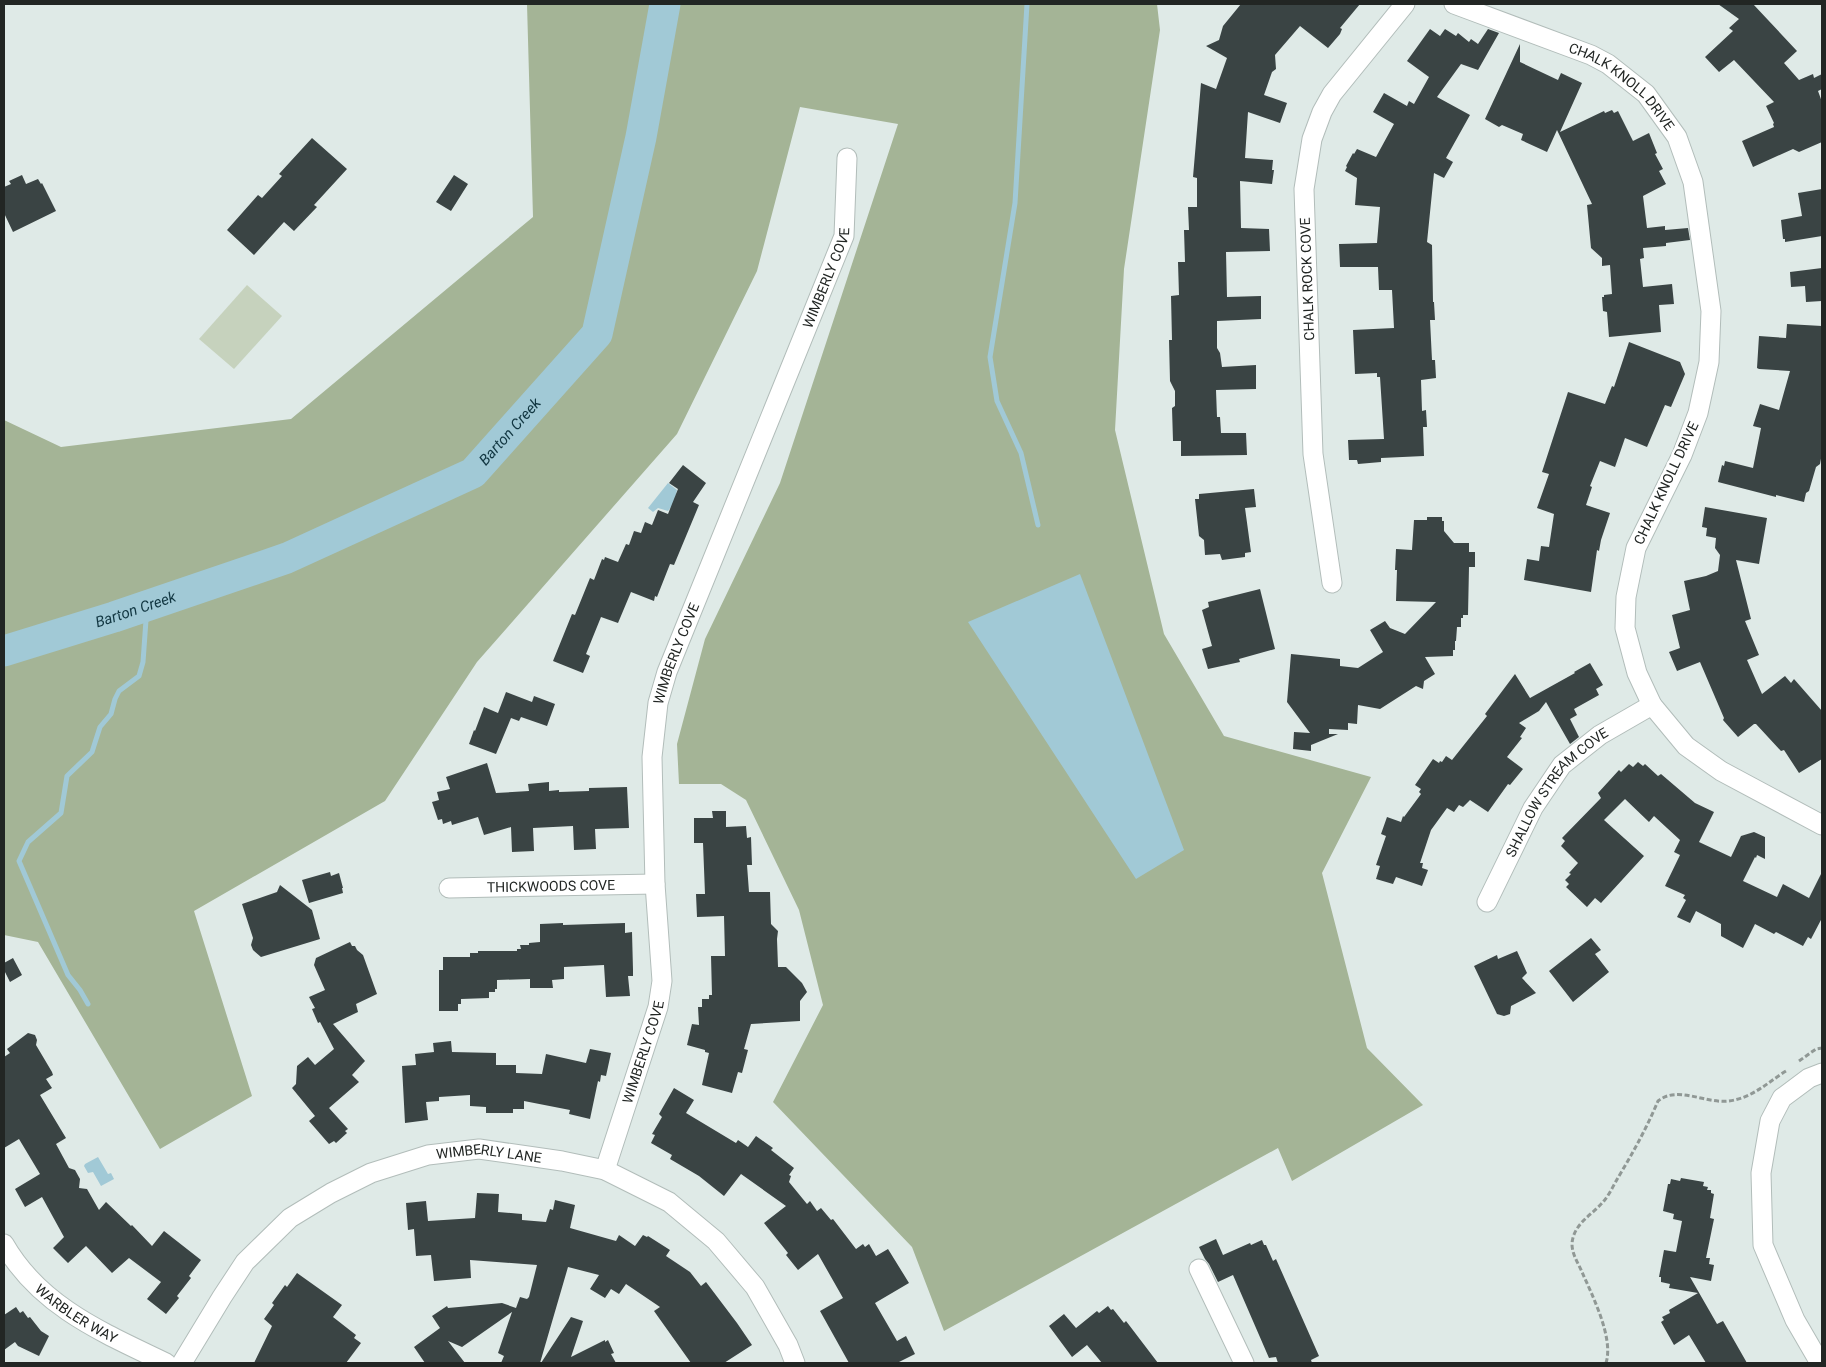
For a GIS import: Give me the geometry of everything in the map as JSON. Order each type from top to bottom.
[{"type":"street","name":"CHALK ROCK COVE","points":[[1332,583],[1313,454],[1304,189],[1312,139],[1322,112],[1332,94],[1405,4]]},
{"type":"street","name":"CHALK KNOLL DRIVE","points":[[1454,4],[1608,64],[1646,94],[1677,137],[1693,182],[1711,311],[1709,362],[1698,413],[1690,438],[1636,548],[1626,597],[1625,628],[1637,673],[1652,705],[1686,746],[1721,771],[1822,825]]},
{"type":"street","name":"WIMBERLY COVE","points":[[605,1170],[658,1006],[662,981],[654,884],[652,757],[658,703],[667,672],[844,236],[848,158]]},
{"type":"street","name":"SHALLOW STREAM COVE","points":[[1487,902],[1533,808],[1562,765],[1600,736],[1652,705]]},
{"type":"street","name":"THICKWOODS COVE","points":[[449,888],[654,884]]},
{"type":"street","points":[[1820,1363],[1795,1320],[1763,1245],[1761,1174],[1770,1121],[1782,1098],[1809,1078],[1822,1073]]},
{"type":"street","name":"WIMBERLY LANE","points":[[182,1363],[244,1262],[290,1218],[331,1193],[371,1173],[428,1155],[479,1149],[562,1160],[605,1170],[669,1202],[716,1241],[755,1287],[788,1345],[795,1363]]},
{"type":"street","name":"WARBLER WAY","points":[[6,1252],[43,1294],[86,1324],[166,1363]]},
{"type":"street","points":[[1199,1269],[1244,1363]]},
{"type":"path","points":[[1606,1363],[1607,1340],[1598,1311],[1574,1256],[1572,1244],[1575,1232],[1582,1222],[1604,1201],[1611,1190],[1631,1156],[1658,1101],[1665,1095],[1675,1093],[1727,1102],[1749,1096],[1816,1050],[1822,1048]]},
{"type":"green space","points":[[527,4],[1157,4],[1160,30],[1124,269],[1115,430],[1164,634],[1224,736],[1371,777],[1322,873],[1367,1048],[1423,1105],[1292,1181],[1278,1148],[944,1331],[912,1247],[773,1102],[823,1005],[799,910],[746,800],[721,784],[679,784],[677,744],[705,639],[780,483],[898,124],[800,107],[757,271],[677,434],[477,662],[385,801],[194,911],[252,1096],[160,1149],[38,942],[4,935],[4,420],[61,447],[291,419],[533,217]]},
{"type":"green space","points":[[247,285],[282,316],[234,369],[199,339]]},
{"type":"water","points":[[668,483],[677,490],[674,503],[668,511],[658,508],[653,512],[648,508]]},
{"type":"water","points":[[1080,574],[1184,850],[1136,879],[968,622]]},
{"type":"water","points":[[98,1157],[108,1174],[111,1173],[114,1179],[101,1186],[93,1172],[88,1173],[84,1166]]},
{"type":"building","points":[[1241,4],[1360,4],[1340,28],[1342,29],[1340,34],[1328,48],[1300,26],[1275,55],[1276,69],[1272,72],[1264,95],[1287,103],[1280,123],[1248,112],[1245,158],[1273,160],[1272,170],[1274,170],[1272,184],[1240,181],[1241,228],[1269,229],[1270,251],[1226,252],[1227,297],[1261,296],[1261,319],[1217,321],[1217,348],[1220,353],[1222,367],[1256,365],[1256,389],[1216,390],[1217,417],[1220,417],[1221,433],[1246,433],[1247,455],[1181,456],[1181,441],[1173,441],[1172,408],[1175,406],[1175,391],[1170,381],[1169,340],[1172,340],[1171,296],[1179,295],[1178,262],[1185,262],[1184,230],[1189,230],[1188,207],[1197,207],[1197,178],[1193,177],[1201,83],[1216,89],[1227,58],[1206,46],[1219,40],[1223,26]]},
{"type":"building","points":[[1718,4],[1753,4],[1797,51],[1784,63],[1799,80],[1813,74],[1814,78],[1822,74],[1822,89],[1818,91],[1822,102],[1822,142],[1799,152],[1793,149],[1753,167],[1742,141],[1774,127],[1766,106],[1774,102],[1734,60],[1719,72],[1705,57],[1733,31],[1729,28],[1739,19]]},
{"type":"building","points":[[1430,29],[1440,36],[1445,29],[1456,36],[1458,33],[1469,42],[1471,39],[1478,44],[1488,29],[1499,33],[1478,70],[1461,64],[1437,97],[1470,115],[1446,158],[1453,162],[1444,178],[1434,173],[1427,242],[1432,245],[1435,320],[1430,320],[1432,360],[1435,360],[1436,378],[1421,380],[1422,411],[1426,410],[1427,427],[1423,427],[1424,456],[1381,458],[1381,462],[1358,464],[1357,460],[1349,460],[1348,440],[1384,439],[1380,377],[1377,377],[1377,373],[1355,374],[1353,330],[1394,328],[1392,290],[1379,290],[1378,267],[1340,267],[1339,244],[1377,243],[1380,207],[1355,205],[1357,178],[1345,171],[1353,153],[1357,149],[1376,157],[1394,124],[1373,112],[1384,93],[1407,106],[1409,101],[1414,104],[1429,77],[1407,61]]},
{"type":"building","points":[[1520,44],[1520,62],[1558,80],[1561,73],[1582,83],[1560,132],[1604,111],[1605,113],[1612,110],[1614,113],[1618,111],[1633,141],[1649,133],[1657,153],[1655,154],[1663,169],[1659,171],[1666,184],[1643,196],[1647,228],[1665,226],[1665,230],[1688,228],[1690,240],[1666,243],[1666,246],[1643,248],[1644,258],[1640,259],[1643,287],[1672,284],[1674,304],[1659,305],[1661,332],[1609,337],[1607,312],[1603,311],[1602,297],[1612,294],[1610,265],[1602,266],[1602,258],[1591,248],[1587,205],[1592,204],[1557,130],[1547,152],[1521,140],[1523,134],[1502,125],[1499,127],[1485,119]]},
{"type":"building","points":[[312,138],[347,169],[314,205],[317,207],[294,231],[284,222],[254,255],[227,230],[258,195],[262,198],[282,176],[279,174]]},
{"type":"building","points":[[22,175],[26,184],[38,179],[42,183],[56,211],[13,232],[4,213],[4,187],[11,184],[9,181]]},
{"type":"building","points":[[454,175],[468,184],[451,211],[436,202]]},
{"type":"building","points":[[1822,189],[1822,236],[1785,242],[1781,220],[1802,216],[1798,193]]},
{"type":"building","points":[[1822,268],[1822,301],[1806,302],[1805,286],[1791,287],[1790,272]]},
{"type":"building","points":[[1787,324],[1822,326],[1822,453],[1820,464],[1816,467],[1804,502],[1718,482],[1722,465],[1724,466],[1725,461],[1753,468],[1761,428],[1753,426],[1760,404],[1779,410],[1790,371],[1757,368],[1759,336],[1786,338]]},
{"type":"building","points":[[1629,342],[1680,362],[1685,374],[1671,407],[1665,405],[1647,447],[1625,438],[1615,467],[1600,461],[1590,486],[1592,487],[1586,505],[1610,513],[1599,551],[1597,550],[1591,592],[1524,580],[1527,559],[1539,561],[1541,546],[1549,547],[1554,514],[1537,508],[1549,474],[1542,472],[1568,392],[1605,404],[1612,386],[1614,387]]},
{"type":"building","points":[[683,465],[706,483],[693,502],[699,505],[674,565],[670,564],[657,597],[655,596],[654,601],[631,592],[618,623],[601,617],[586,654],[590,656],[583,673],[553,661],[572,614],[575,615],[590,578],[594,580],[602,559],[604,560],[605,557],[618,562],[626,544],[629,545],[634,531],[641,533],[645,522],[652,525],[658,510],[668,514],[678,489],[669,483]]},
{"type":"building","points":[[1254,489],[1256,507],[1245,508],[1251,552],[1245,553],[1245,557],[1222,560],[1220,554],[1205,555],[1204,540],[1199,536],[1195,499],[1199,499],[1199,494]]},
{"type":"building","points":[[1705,507],[1767,518],[1759,564],[1736,560],[1751,619],[1745,621],[1759,655],[1747,660],[1762,694],[1785,676],[1791,683],[1794,679],[1822,711],[1822,759],[1799,773],[1784,750],[1781,751],[1756,724],[1738,737],[1723,720],[1724,718],[1700,662],[1677,671],[1669,652],[1680,648],[1672,615],[1690,610],[1684,581],[1718,571],[1720,555],[1715,548],[1716,538],[1706,536],[1707,528],[1702,527]]},
{"type":"building","points":[[1427,517],[1442,517],[1444,531],[1454,543],[1469,543],[1469,552],[1475,552],[1475,567],[1469,567],[1468,615],[1463,615],[1461,627],[1457,627],[1453,656],[1425,657],[1435,674],[1424,681],[1423,689],[1416,686],[1380,709],[1358,705],[1357,724],[1348,723],[1348,730],[1329,729],[1329,734],[1338,734],[1311,745],[1311,751],[1293,749],[1294,732],[1310,733],[1287,702],[1291,654],[1340,659],[1340,666],[1358,668],[1383,652],[1370,630],[1385,621],[1390,628],[1405,634],[1436,602],[1396,601],[1396,549],[1412,550],[1414,520],[1427,520]]},
{"type":"building","points":[[1260,589],[1275,649],[1239,659],[1240,662],[1208,669],[1202,649],[1212,646],[1202,610],[1209,607],[1208,602]]},
{"type":"building","points":[[1590,663],[1603,685],[1596,689],[1599,695],[1574,709],[1577,715],[1570,719],[1579,737],[1570,744],[1546,702],[1539,711],[1519,723],[1526,728],[1520,737],[1522,738],[1507,757],[1523,769],[1510,785],[1508,784],[1488,812],[1470,800],[1463,807],[1459,805],[1454,812],[1447,808],[1431,830],[1420,863],[1423,863],[1422,868],[1428,870],[1422,886],[1396,877],[1393,884],[1376,879],[1380,866],[1376,865],[1386,836],[1381,834],[1387,817],[1401,822],[1403,816],[1421,794],[1419,792],[1421,789],[1415,785],[1433,759],[1439,763],[1446,756],[1452,760],[1487,716],[1485,714],[1515,674],[1530,698]]},
{"type":"building","points":[[506,692],[532,702],[534,696],[555,704],[547,726],[521,717],[519,721],[511,718],[496,754],[469,744],[484,707],[498,713]]},
{"type":"building","points":[[1638,762],[1643,766],[1645,764],[1658,776],[1661,774],[1695,803],[1714,812],[1699,842],[1731,857],[1741,836],[1754,832],[1765,837],[1765,859],[1757,855],[1755,857],[1743,881],[1777,897],[1783,884],[1809,898],[1822,872],[1822,918],[1811,939],[1808,937],[1803,946],[1755,924],[1743,948],[1721,936],[1721,924],[1696,911],[1690,923],[1677,917],[1686,900],[1683,898],[1685,895],[1665,886],[1680,855],[1674,852],[1680,840],[1654,816],[1649,822],[1625,799],[1604,820],[1644,856],[1601,903],[1595,898],[1587,907],[1566,887],[1569,884],[1565,880],[1578,863],[1561,846],[1565,841],[1562,838],[1601,798],[1598,793],[1619,770],[1621,772],[1629,764],[1633,767]]},
{"type":"building","points":[[487,763],[496,793],[529,791],[528,784],[549,782],[549,791],[559,790],[559,792],[589,791],[589,788],[627,787],[629,828],[595,829],[596,849],[574,850],[573,826],[533,828],[534,851],[512,852],[511,827],[484,835],[478,817],[452,825],[451,821],[443,824],[442,819],[438,820],[432,802],[439,800],[437,792],[450,789],[446,777]]},
{"type":"building","points":[[712,811],[726,811],[726,827],[746,826],[747,838],[751,837],[752,865],[747,865],[749,892],[770,892],[771,924],[778,931],[778,967],[786,967],[802,983],[807,992],[800,1001],[800,1021],[751,1024],[744,1049],[748,1050],[742,1073],[738,1072],[732,1093],[702,1085],[709,1053],[687,1045],[692,1024],[699,1025],[698,1007],[702,1007],[702,999],[709,999],[709,995],[712,995],[711,956],[725,956],[724,916],[697,917],[696,894],[705,894],[703,843],[694,843],[694,818],[713,818]]},
{"type":"building","points":[[330,872],[331,876],[339,873],[343,893],[309,903],[302,880]]},
{"type":"building","points":[[280,885],[312,910],[320,939],[261,957],[253,950],[251,945],[253,938],[242,904],[277,892]]},
{"type":"building","points":[[563,923],[563,925],[625,923],[625,933],[632,932],[633,976],[628,976],[630,996],[606,997],[604,965],[564,967],[564,979],[552,980],[553,988],[530,988],[530,979],[497,980],[497,989],[495,989],[495,992],[489,992],[489,998],[461,999],[461,1004],[458,1004],[458,1011],[439,1011],[439,970],[443,970],[443,957],[470,957],[470,953],[478,953],[478,951],[517,951],[517,949],[521,949],[520,945],[540,942],[540,924]]},
{"type":"building","points":[[1591,938],[1601,950],[1595,954],[1609,972],[1573,1002],[1549,971]]},
{"type":"building","points":[[350,942],[363,955],[377,994],[356,1004],[358,1012],[333,1024],[365,1061],[352,1075],[359,1082],[329,1108],[348,1129],[345,1131],[347,1133],[336,1143],[334,1141],[329,1144],[309,1121],[315,1116],[292,1088],[296,1084],[297,1066],[308,1057],[315,1065],[334,1049],[320,1022],[318,1023],[312,1009],[315,1008],[309,997],[325,990],[314,965],[316,958]]},
{"type":"building","points":[[1517,951],[1527,973],[1522,978],[1536,993],[1511,1006],[1510,1014],[1504,1016],[1497,1014],[1474,966],[1497,955],[1498,959]]},
{"type":"building","points":[[13,958],[22,975],[10,982],[4,970],[4,963]]},
{"type":"building","points":[[28,1033],[35,1035],[36,1045],[53,1075],[46,1079],[52,1088],[40,1095],[66,1138],[56,1144],[69,1168],[75,1170],[80,1179],[79,1188],[87,1189],[99,1210],[106,1202],[152,1246],[164,1231],[201,1260],[189,1276],[191,1278],[177,1296],[179,1298],[166,1314],[147,1299],[161,1282],[129,1258],[112,1273],[86,1246],[68,1263],[53,1248],[64,1237],[42,1197],[25,1207],[15,1189],[40,1174],[19,1139],[4,1148],[4,1057],[10,1053],[7,1049]]},
{"type":"building","points":[[451,1041],[452,1052],[496,1053],[496,1065],[516,1065],[516,1073],[542,1074],[546,1054],[586,1063],[590,1049],[611,1053],[606,1076],[601,1075],[600,1082],[598,1081],[590,1119],[569,1114],[570,1110],[524,1101],[524,1109],[513,1109],[513,1113],[486,1113],[486,1107],[470,1106],[470,1095],[439,1097],[439,1101],[426,1102],[428,1120],[405,1123],[402,1066],[416,1065],[415,1054],[434,1052],[433,1043]]},
{"type":"building","points":[[674,1088],[694,1100],[686,1113],[736,1143],[738,1140],[748,1147],[756,1136],[773,1148],[771,1150],[794,1168],[789,1175],[791,1176],[789,1182],[807,1204],[810,1201],[817,1211],[821,1208],[831,1220],[833,1219],[856,1249],[863,1244],[865,1247],[869,1244],[876,1256],[888,1249],[909,1283],[875,1303],[897,1341],[906,1336],[915,1354],[897,1363],[849,1363],[820,1311],[843,1298],[818,1254],[798,1270],[786,1255],[788,1253],[764,1223],[786,1206],[741,1174],[724,1196],[699,1176],[670,1159],[672,1155],[651,1143],[655,1135],[652,1134],[662,1117],[659,1114]]},
{"type":"building","points":[[1681,1178],[1704,1182],[1703,1186],[1708,1187],[1707,1190],[1711,1190],[1711,1193],[1714,1194],[1710,1218],[1714,1219],[1706,1258],[1710,1258],[1709,1264],[1714,1265],[1711,1281],[1690,1277],[1717,1324],[1723,1321],[1747,1363],[1706,1363],[1689,1335],[1674,1345],[1661,1322],[1664,1320],[1662,1317],[1670,1313],[1669,1310],[1698,1293],[1669,1288],[1670,1284],[1661,1282],[1661,1277],[1659,1277],[1664,1250],[1676,1252],[1682,1221],[1673,1219],[1674,1214],[1663,1211],[1668,1184],[1670,1184],[1671,1179],[1680,1181]]},
{"type":"building","points":[[477,1193],[499,1194],[498,1212],[522,1214],[522,1220],[546,1222],[550,1209],[553,1210],[555,1200],[575,1205],[570,1228],[616,1241],[619,1235],[635,1246],[643,1235],[648,1236],[670,1250],[666,1256],[690,1272],[701,1286],[706,1282],[752,1345],[724,1363],[691,1363],[654,1311],[660,1307],[626,1284],[619,1294],[611,1289],[605,1298],[590,1289],[599,1275],[568,1267],[540,1363],[501,1363],[504,1356],[498,1353],[512,1312],[462,1347],[448,1341],[465,1363],[425,1363],[414,1347],[440,1328],[432,1316],[447,1306],[448,1308],[502,1303],[516,1308],[520,1297],[527,1299],[529,1297],[537,1265],[470,1260],[471,1278],[434,1281],[431,1255],[416,1256],[414,1229],[408,1230],[406,1203],[426,1201],[428,1221],[475,1218]]},
{"type":"building","points":[[1216,1239],[1223,1255],[1250,1243],[1251,1245],[1262,1240],[1264,1245],[1266,1245],[1273,1261],[1276,1259],[1319,1356],[1311,1360],[1312,1363],[1278,1363],[1276,1357],[1269,1358],[1233,1275],[1218,1282],[1199,1247]]},
{"type":"building","points":[[297,1273],[342,1305],[333,1317],[356,1335],[354,1338],[361,1343],[346,1363],[254,1363],[272,1326],[264,1319],[274,1305],[272,1303],[285,1285],[287,1287]]},
{"type":"building","points":[[1108,1306],[1111,1310],[1113,1309],[1124,1323],[1126,1321],[1158,1363],[1102,1363],[1087,1345],[1072,1357],[1049,1326],[1064,1314],[1076,1328],[1097,1311],[1099,1313]]},
{"type":"building","points":[[16,1307],[20,1313],[23,1311],[41,1331],[49,1336],[39,1356],[18,1346],[15,1342],[4,1350],[4,1315]]},
{"type":"building","points":[[571,1317],[583,1321],[571,1357],[608,1340],[614,1353],[611,1354],[616,1363],[541,1363]]},
{"type":"waterway","name":"Barton Creek","points":[[4,651],[114,617],[287,558],[473,473],[597,334],[641,137],[665,4]]},
{"type":"waterway","points":[[1027,4],[1015,203],[990,357],[997,401],[1021,453],[1038,525]]},
{"type":"waterway","points":[[88,1004],[68,975],[19,861],[28,842],[61,813],[67,776],[92,752],[100,727],[111,714],[119,691],[139,676],[143,662],[147,606]]}]
